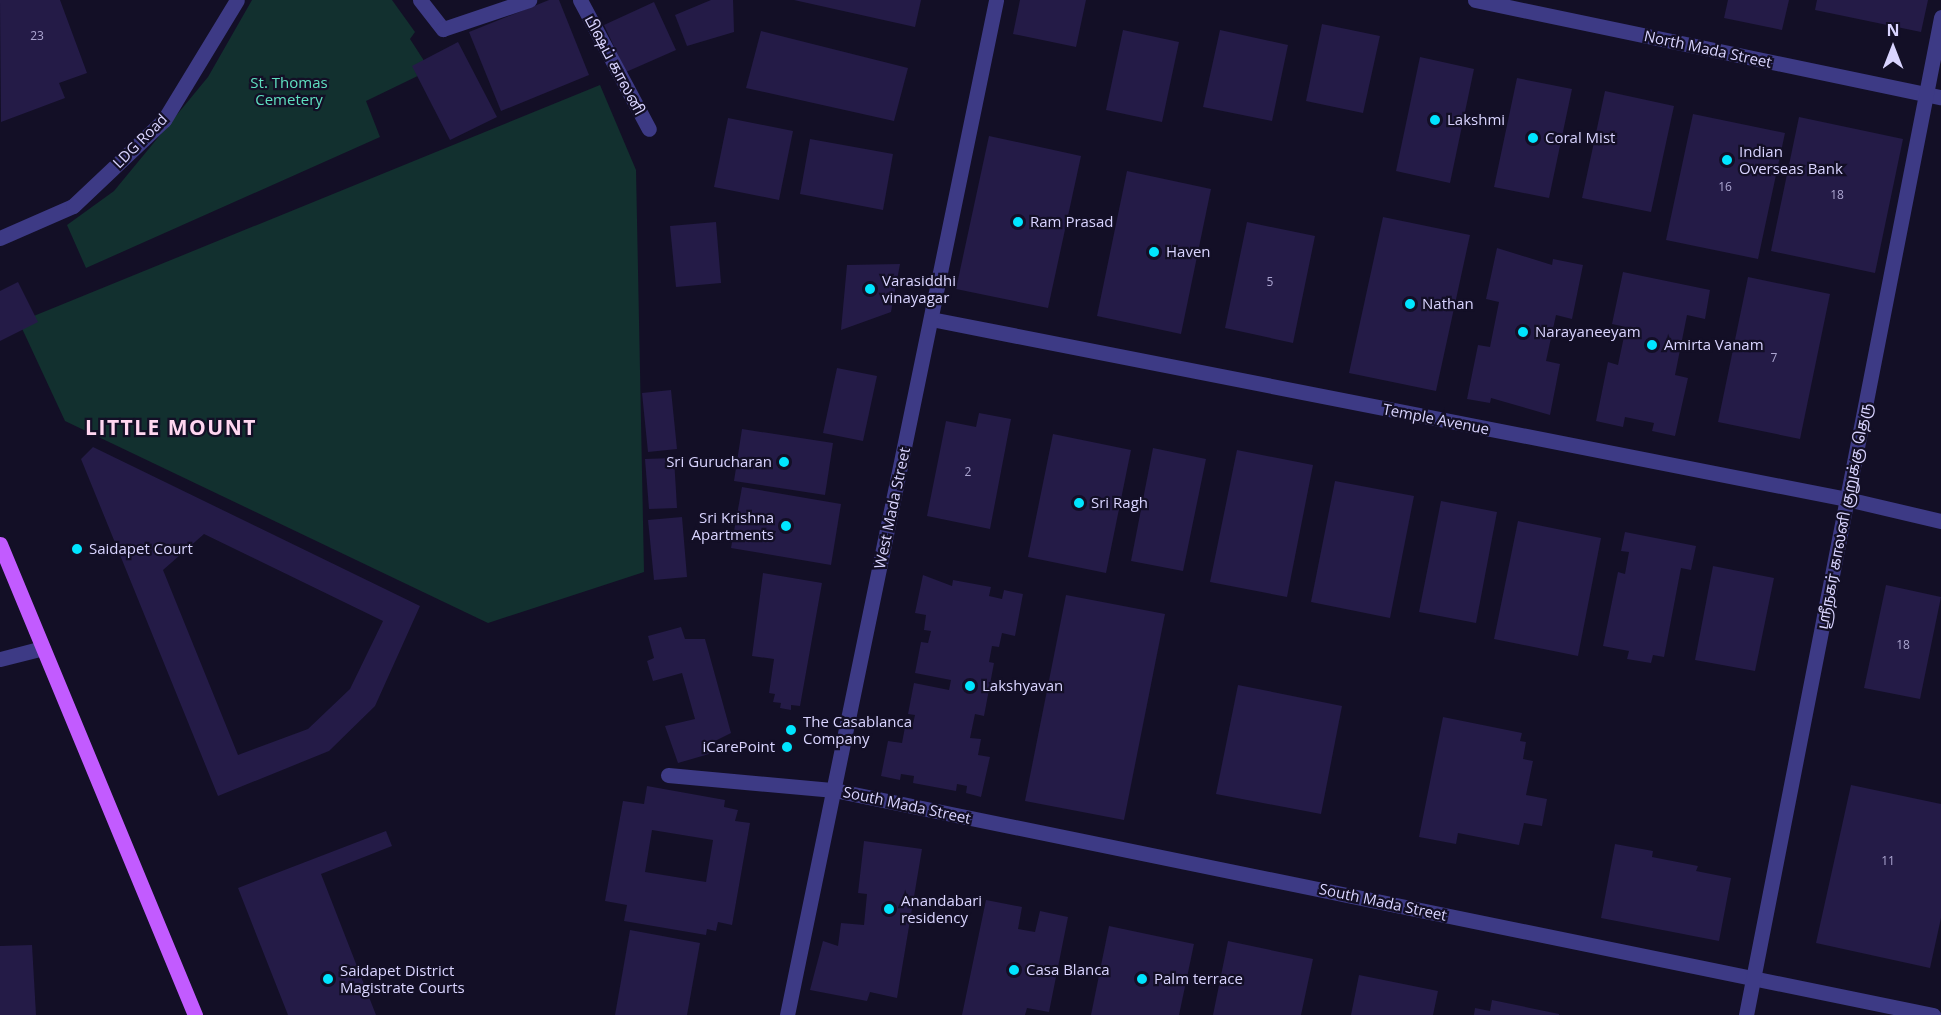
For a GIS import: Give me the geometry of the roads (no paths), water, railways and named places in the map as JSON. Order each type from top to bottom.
[{"type":"main road","points":[[0,544],[195,1015]]},
{"type":"street","points":[[420,0],[443,29],[529,0]]},
{"type":"street","name":"பிஷப் காலனி","points":[[580,0],[649,129]]},
{"type":"street","name":"West Mada Street","points":[[787,1015],[996,0]]},
{"type":"street","name":"North Mada Street","points":[[1475,0],[1934,96]]},
{"type":"street","name":"LDG Road","points":[[0,238],[73,206],[164,120],[233,2]]},
{"type":"street","name":"ஸ்ரீநகர் காலனி குறுக்கு தெரு","points":[[1746,1015],[1847,499],[1934,96],[1941,17]]},
{"type":"street","name":"Temple Avenue","points":[[930,319],[1847,499],[1941,521]]},
{"type":"street","points":[[0,659],[43,648]]},
{"type":"street","name":"South Mada Street","points":[[668,775],[834,790],[1933,1015]]},
{"type":"place","name":"Lakshmi","points":[[1435,120]]},
{"type":"place","name":"Coral Mist","points":[[1533,138]]},
{"type":"place","name":"Indian Overseas Bank","points":[[1727,160]]},
{"type":"place","name":"Ram Prasad","points":[[1018,222]]},
{"type":"place","name":"Haven","points":[[1154,252]]},
{"type":"place","name":"Varasiddhi vinayagar","points":[[870,289]]},
{"type":"place","name":"Nathan","points":[[1410,304]]},
{"type":"place","name":"Narayaneeyam","points":[[1523,332]]},
{"type":"place","name":"Amirta Vanam","points":[[1652,345]]},
{"type":"place","name":"Sri Gurucharan","points":[[784,462]]},
{"type":"place","name":"Sri Ragh","points":[[1079,503]]},
{"type":"place","name":"Sri Krishna Apartments","points":[[786,526]]},
{"type":"place","name":"Saidapet Court","points":[[77,549]]},
{"type":"place","name":"Lakshyavan","points":[[970,686]]},
{"type":"place","name":"The Casablanca Company","points":[[791,730]]},
{"type":"place","name":"iCarePoint","points":[[787,747]]},
{"type":"place","name":"Anandabari residency","points":[[889,909]]},
{"type":"place","name":"Casa Blanca","points":[[1014,970]]},
{"type":"place","name":"Saidapet District Magistrate Courts","points":[[328,979]]},
{"type":"place","name":"Palm terrace","points":[[1142,979]]},
{"type":"district","name":"LITTLE MOUNT","points":[[171,427]]},
{"type":"park label","name":"St. Thomas Cemetery","points":[[289,90]]}]
